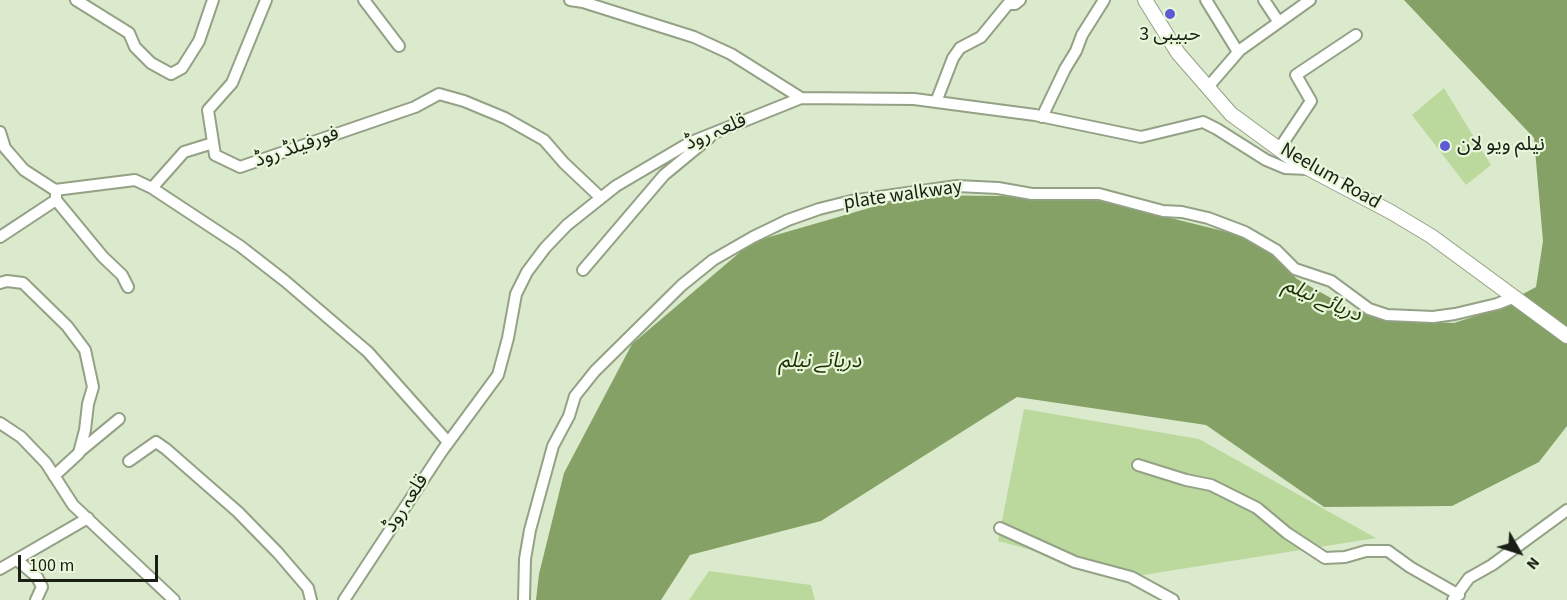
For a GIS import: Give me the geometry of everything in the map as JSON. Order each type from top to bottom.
[{"type":"main road","name":"Neelum Road","points":[[1146,0],[1178,53],[1232,114],[1310,169],[1431,236],[1567,336]]},
{"type":"street","points":[[76,0],[129,33],[135,47],[151,63],[171,74],[182,68],[199,41],[213,0]]},
{"type":"street","points":[[152,188],[184,152],[213,143],[208,110],[231,83],[266,0]]},
{"type":"street","points":[[364,0],[399,46]]},
{"type":"street","points":[[570,0],[583,2],[694,37],[731,54],[801,98]]},
{"type":"street","points":[[936,102],[953,58],[960,48],[981,37],[1008,4],[1015,4],[1020,0]]},
{"type":"street","points":[[1042,117],[1082,35],[1104,0]]},
{"type":"street","points":[[1206,0],[1238,52]]},
{"type":"street","points":[[1264,0],[1278,21]]},
{"type":"street","points":[[1208,87],[1238,52],[1310,0]]},
{"type":"street","points":[[1279,149],[1311,101],[1296,75],[1356,35]]},
{"type":"street","name":"فورفیلڈ روڈ","points":[[213,143],[215,155],[240,167],[415,107],[439,94],[464,101],[505,118],[544,140],[564,163],[601,198]]},
{"type":"street","name":"قلعہ روڈ","points":[[344,600],[448,442],[498,375],[516,294],[526,272],[567,225],[616,186],[689,143],[801,98],[914,99],[1042,117],[1141,137],[1203,122],[1266,160],[1285,168],[1310,169]]},
{"type":"street","points":[[0,132],[5,148],[24,170],[56,195],[104,257],[122,275],[128,286]]},
{"type":"street","points":[[583,270],[664,175],[715,132]]},
{"type":"street","points":[[0,237],[56,195],[135,180],[152,188],[240,246],[285,281],[368,352],[448,442]]},
{"type":"street","name":"plate walkway","points":[[524,600],[525,559],[530,530],[553,446],[575,396],[595,371],[682,285],[712,260],[788,220],[819,209],[851,201],[957,186],[998,188],[1032,194],[1099,194],[1163,211],[1182,212],[1208,218],[1245,232],[1276,250],[1295,269],[1331,281],[1369,309],[1387,315],[1433,317],[1455,314],[1497,304],[1515,297]]},
{"type":"street","points":[[0,283],[7,280],[23,283],[67,326],[85,350],[93,387],[88,404],[86,430],[79,453]]},
{"type":"street","points":[[54,476],[119,419]]},
{"type":"street","points":[[0,423],[21,437],[46,463],[74,505],[174,600]]},
{"type":"street","points":[[129,461],[156,442],[166,449],[238,512],[278,552],[308,588],[311,600]]},
{"type":"street","points":[[1138,465],[1211,485],[1257,508],[1287,533],[1325,558],[1345,557],[1366,551],[1388,551],[1456,598],[1469,578],[1492,565],[1567,510]]},
{"type":"street","points":[[0,569],[88,518]]},
{"type":"street","points":[[1000,528],[1075,562],[1131,577],[1173,600]]},
{"type":"street","points":[[17,560],[37,577],[42,587],[36,600]]},
{"type":"shaded area","points":[[1444,88],[1491,165],[1466,185],[1412,115]]},
{"type":"shaded area","points":[[1024,409],[1199,439],[1376,538],[1131,577],[998,541]]},
{"type":"shaded area","points":[[709,571],[811,585],[815,600],[689,600]]},
{"type":"water","name":"دریائے نیلم","points":[[1404,0],[1567,0],[1567,426],[1539,462],[1452,506],[1324,507],[1206,425],[1017,397],[821,521],[690,555],[661,600],[536,600],[539,574],[564,473],[632,344],[752,242],[914,195],[1086,197],[1235,234],[1268,251],[1297,279],[1354,311],[1384,320],[1454,323],[1491,311],[1536,287],[1543,241],[1534,138]]},
{"type":"place","name":"حبیبی 3","points":[[1170,14]]},
{"type":"place","name":"نیلم ویو لان","points":[[1445,146]]}]
